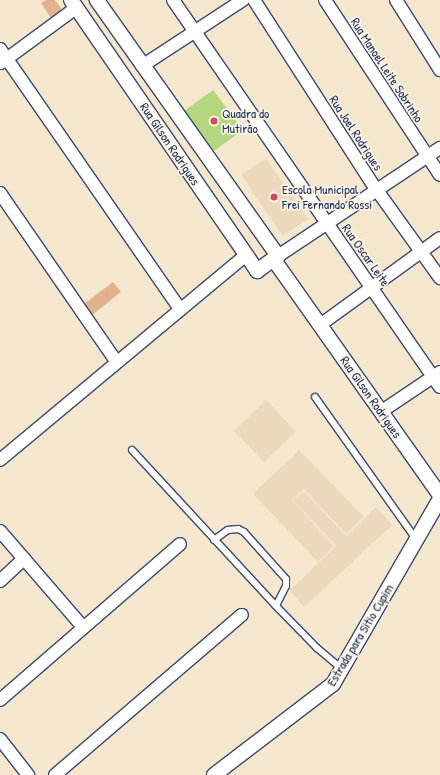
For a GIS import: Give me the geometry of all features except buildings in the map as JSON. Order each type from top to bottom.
[{"type":"street","name":"Rua Gilson Rodrigues","points":[[97,0],[276,258],[320,325],[440,495]]},
{"type":"street","name":"Rua Oscar Leite","points":[[173,0],[326,222],[436,375],[440,387]]},
{"type":"street","points":[[142,66],[243,0]]},
{"type":"street","name":"Rua Joel Rodrigues","points":[[254,0],[376,189],[440,278]]},
{"type":"street","name":"Rua Manoel Leite Sobrinho","points":[[325,0],[426,156],[440,175]]},
{"type":"street","points":[[396,0],[440,70]]},
{"type":"street","name":"Rua Gilson Rodrigues","points":[[73,4],[257,271],[276,258]]},
{"type":"street","points":[[73,4],[2,57],[180,309]]},
{"type":"street","points":[[276,258],[326,222],[440,148]]},
{"type":"street","points":[[0,193],[116,361]]},
{"type":"street","points":[[320,325],[371,286],[440,238]]},
{"type":"street","points":[[0,460],[116,361],[246,255]]},
{"type":"street","points":[[382,411],[436,375]]},
{"type":"street","name":"Estrada para Sitio Cupim","points":[[214,775],[333,684],[440,499]]},
{"type":"street","points":[[0,531],[83,628]]},
{"type":"street","points":[[0,700],[180,544]]},
{"type":"street","points":[[0,581],[24,559]]},
{"type":"street","points":[[55,775],[242,615]]},
{"type":"street","points":[[0,739],[28,775]]},
{"type":"lane","points":[[315,397],[416,539]]},
{"type":"lane","points":[[132,450],[276,606],[318,648],[342,669]]},
{"type":"lane","points":[[214,540],[228,530],[238,529],[244,532],[286,579],[286,586],[276,606]]},
{"type":"shaded area","name":"Escola Municipal Frei Fernando Rossi","points":[[266,158],[308,219],[283,236],[241,175]]},
{"type":"shaded area","points":[[266,400],[296,432],[264,462],[234,431]]},
{"type":"shaded area","points":[[299,450],[364,517],[346,534],[304,489],[292,500],[334,546],[318,562],[253,494]]},
{"type":"shaded area","points":[[304,491],[346,536],[376,507],[392,525],[304,607],[290,590],[336,546],[293,500]]},
{"type":"green space","name":"Quadra do Mutirão","points":[[213,90],[243,130],[214,151],[184,111]]},
{"type":"place","name":"Quadra do Mutirão","points":[[214,121]]},
{"type":"place","name":"Escola Municipal Frei Fernando Rossi","points":[[274,197]]}]
